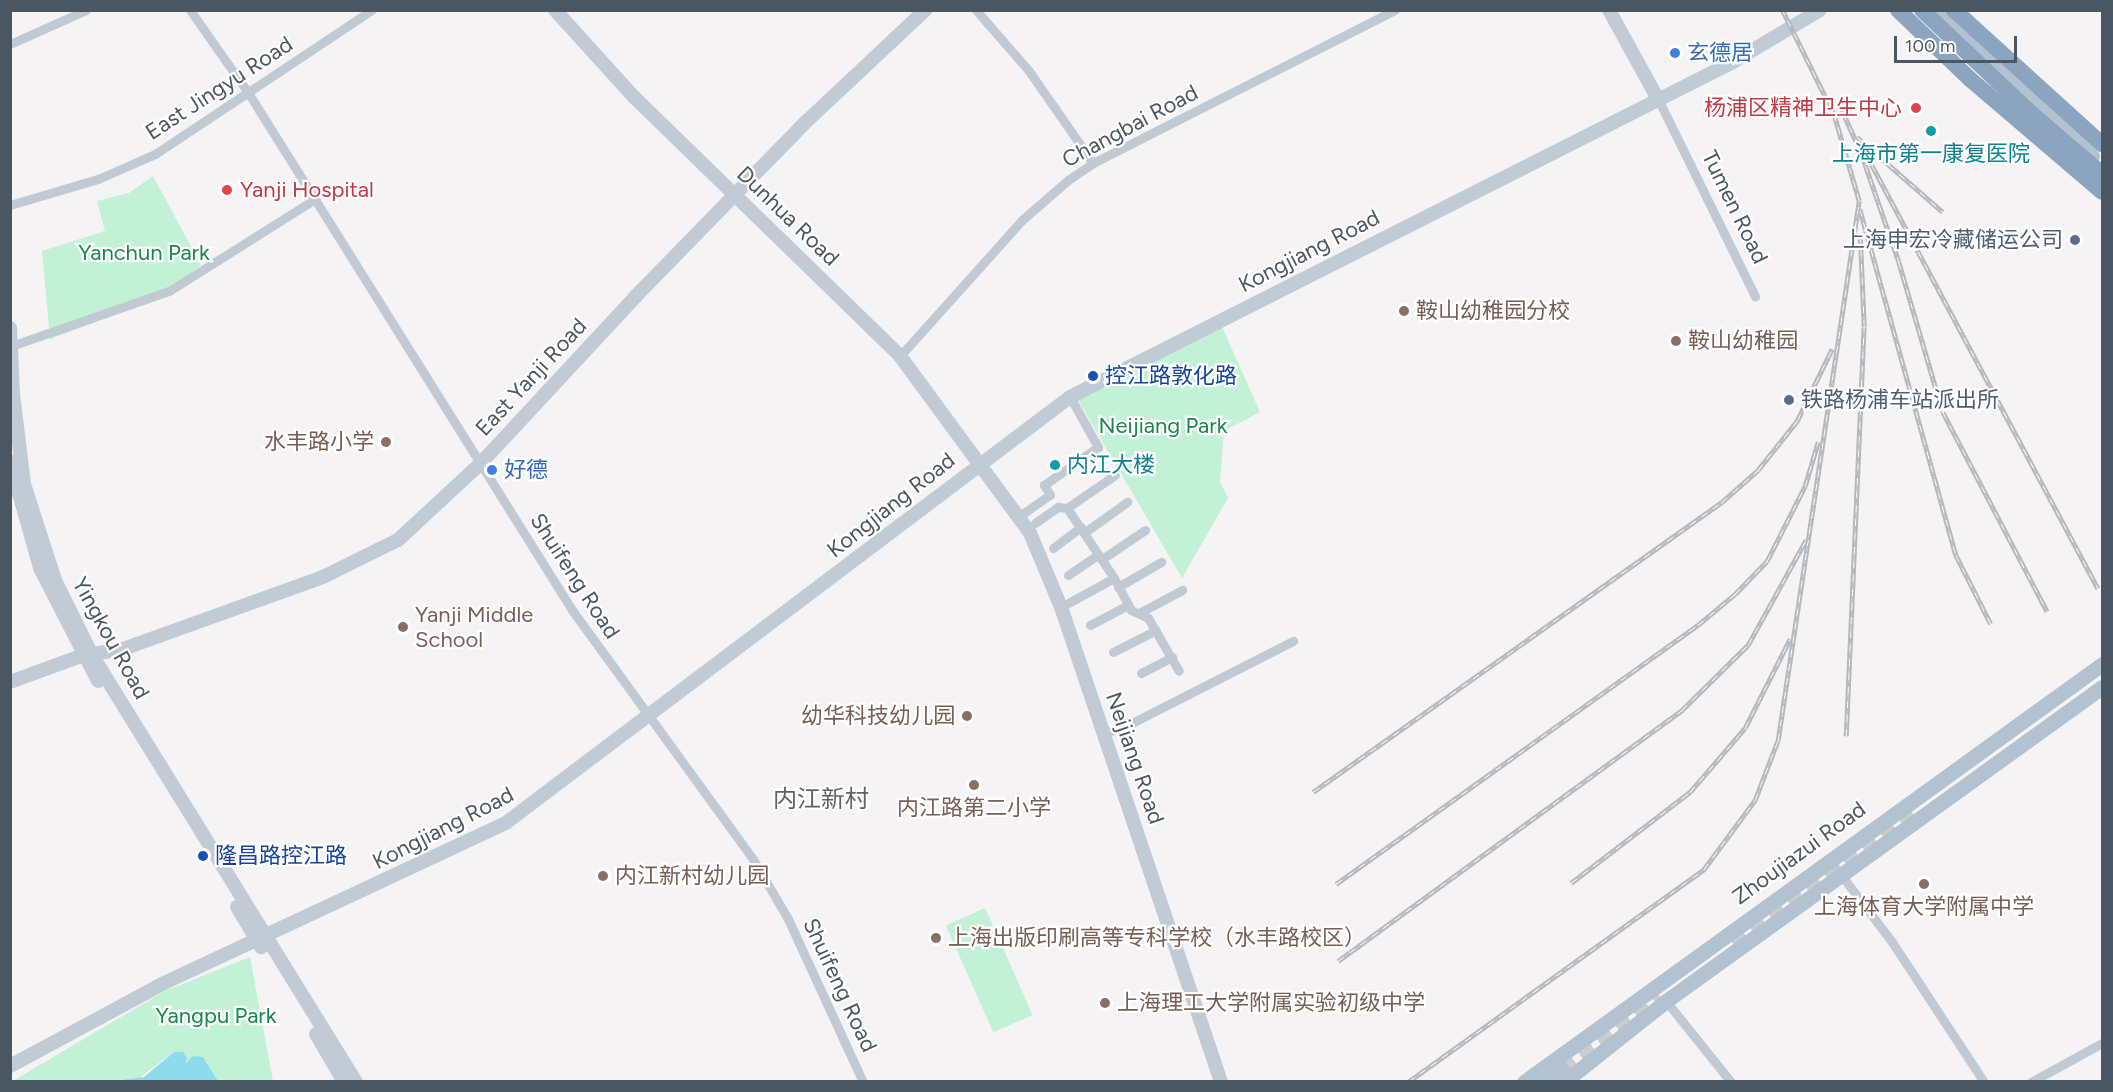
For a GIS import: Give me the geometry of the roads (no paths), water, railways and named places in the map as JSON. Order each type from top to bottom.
[{"type":"highway","points":[[1898,10],[1971,80],[2103,192]]},
{"type":"highway","points":[[1922,10],[2024,106],[2103,174]]},
{"type":"highway","points":[[1952,10],[2103,144]]},
{"type":"main road","name":"Dunhua Road","points":[[555,10],[634,97],[900,356],[979,464]]},
{"type":"main road","name":"East Yanji Road","points":[[10,682],[87,655],[163,635],[351,565],[421,522],[480,464],[829,99],[925,10]]},
{"type":"main road","name":"Tumen Road","points":[[1609,10],[1658,99]]},
{"type":"main road","name":"Kongjiang Road","points":[[10,1066],[164,983],[507,822],[1070,397],[1780,38],[1820,10]]},
{"type":"main road","points":[[1913,10],[2103,182]]},
{"type":"main road","points":[[1937,10],[2103,152]]},
{"type":"main road","points":[[1952,10],[1988,53],[2103,165]]},
{"type":"main road","points":[[1965,10],[2010,55],[2103,136]]},
{"type":"main road","points":[[1956,51],[2010,55]]},
{"type":"main road","name":"Yingkou Road","points":[[10,328],[13,394],[24,484],[45,555],[87,655]]},
{"type":"main road","name":"Yingkou Road","points":[[10,461],[40,568],[87,655],[260,938]]},
{"type":"main road","name":"Neijiang Road","points":[[979,464],[1018,517],[1042,557],[1104,733],[1221,1082]]},
{"type":"main road","name":"Zhoujiazui Road","points":[[1562,1069],[1829,859],[2103,664]]},
{"type":"main road","name":"Zhoujiazui Road","points":[[1524,1082],[1562,1069],[1666,1001],[2103,687]]},
{"type":"main road","points":[[1545,1082],[1819,874]]},
{"type":"main road","points":[[260,938],[344,1082]]},
{"type":"main road","points":[[260,938],[356,1082]]},
{"type":"street","points":[[10,44],[86,10]]},
{"type":"street","name":"Shuifeng Road","points":[[190,10],[249,94],[572,610],[771,888],[863,1082]]},
{"type":"street","name":"East Jingyu Road","points":[[10,205],[98,179],[155,154],[249,94],[372,10]]},
{"type":"street","points":[[976,10],[1024,63],[1092,163]]},
{"type":"street","name":"Changbai Road","points":[[900,356],[1022,220],[1092,163],[1395,10]]},
{"type":"street","name":"Tumen Road","points":[[1658,99],[1755,296]]},
{"type":"street","points":[[11,346],[169,291],[315,199]]},
{"type":"street","points":[[1018,517],[1050,495],[1044,485],[1098,447],[1070,397]]},
{"type":"street","points":[[1035,523],[1058,507],[1067,508],[1115,475]]},
{"type":"street","points":[[1053,548],[1127,502]]},
{"type":"street","points":[[1067,508],[1101,556],[1128,604],[1156,630],[1179,671]]},
{"type":"street","points":[[1068,575],[1145,530]]},
{"type":"street","points":[[1061,607],[1161,562]]},
{"type":"street","points":[[1139,613],[1182,590]]},
{"type":"street","points":[[1090,625],[1128,604]]},
{"type":"street","points":[[1113,652],[1156,630]]},
{"type":"street","points":[[1104,733],[1124,727],[1293,641]]},
{"type":"street","points":[[1142,673],[1172,657]]},
{"type":"street","points":[[1829,859],[1892,942],[1984,1082]]},
{"type":"street","points":[[1666,1001],[1731,1082]]},
{"type":"street","points":[[2031,1082],[2103,1043]]},
{"type":"water","points":[[174,1052],[183,1052],[187,1058],[185,1064],[193,1056],[203,1057],[218,1081],[115,1081],[144,1077]]},
{"type":"tunnel","points":[[1733,943],[1914,814]]},
{"type":"tunnel","points":[[1562,1069],[1661,997]]},
{"type":"railway","points":[[1408,1082],[1704,869],[1755,800],[1778,740],[1859,201],[1834,115],[1782,10]]},
{"type":"railway","points":[[1838,101],[1861,152],[1899,262],[1943,412],[2047,611]]},
{"type":"railway","points":[[1857,137],[1943,212]]},
{"type":"railway","points":[[1872,165],[2098,588]]},
{"type":"railway","points":[[1860,209],[1956,555],[1991,624]]},
{"type":"railway","points":[[1846,736],[1864,327],[1860,236]]},
{"type":"railway","points":[[1313,792],[1722,502],[1758,470],[1797,421],[1832,349]]},
{"type":"railway","points":[[1336,884],[1698,625],[1735,594],[1767,561],[1805,486],[1818,442]]},
{"type":"railway","points":[[1338,961],[1682,710],[1748,645],[1806,540]]},
{"type":"railway","points":[[1571,883],[1690,792],[1745,728],[1790,639]]},
{"type":"place","name":"玄德居","points":[[1675,53]]},
{"type":"place","name":"杨浦区精神卫生中心","points":[[1916,108]]},
{"type":"place","name":"上海市第一康复医院","points":[[1931,131]]},
{"type":"place","name":"Yanji Hospital","points":[[227,190]]},
{"type":"place","name":"上海申宏冷藏储运公司","points":[[2075,240]]},
{"type":"place","name":"鞍山幼稚园分校","points":[[1404,311]]},
{"type":"place","name":"鞍山幼稚园","points":[[1676,341]]},
{"type":"place","name":"控江路敦化路","points":[[1093,376]]},
{"type":"place","name":"铁路杨浦车站派出所","points":[[1789,400]]},
{"type":"place","name":"水丰路小学","points":[[386,442]]},
{"type":"place","name":"内江大楼","points":[[1055,465]]},
{"type":"place","name":"好德","points":[[492,470]]},
{"type":"place","name":"Yanji Middle School","points":[[403,627]]},
{"type":"place","name":"幼华科技幼儿园","points":[[967,716]]},
{"type":"place","name":"内江路第二小学","points":[[974,785]]},
{"type":"place","name":"隆昌路控江路","points":[[203,856]]},
{"type":"place","name":"内江新村幼儿园","points":[[603,876]]},
{"type":"place","name":"上海体育大学附属中学","points":[[1924,884]]},
{"type":"place","name":"上海出版印刷高等专科学校（水丰路校区）","points":[[936,938]]},
{"type":"place","name":"上海理工大学附属实验初级中学","points":[[1105,1003]]},
{"type":"district","name":"内江新村","points":[[821,799]]},
{"type":"park label","name":"Yanchun Park","points":[[144,253]]},
{"type":"park label","name":"Neijiang Park","points":[[1163,426]]},
{"type":"park label","name":"Yangpu Park","points":[[216,1016]]}]
